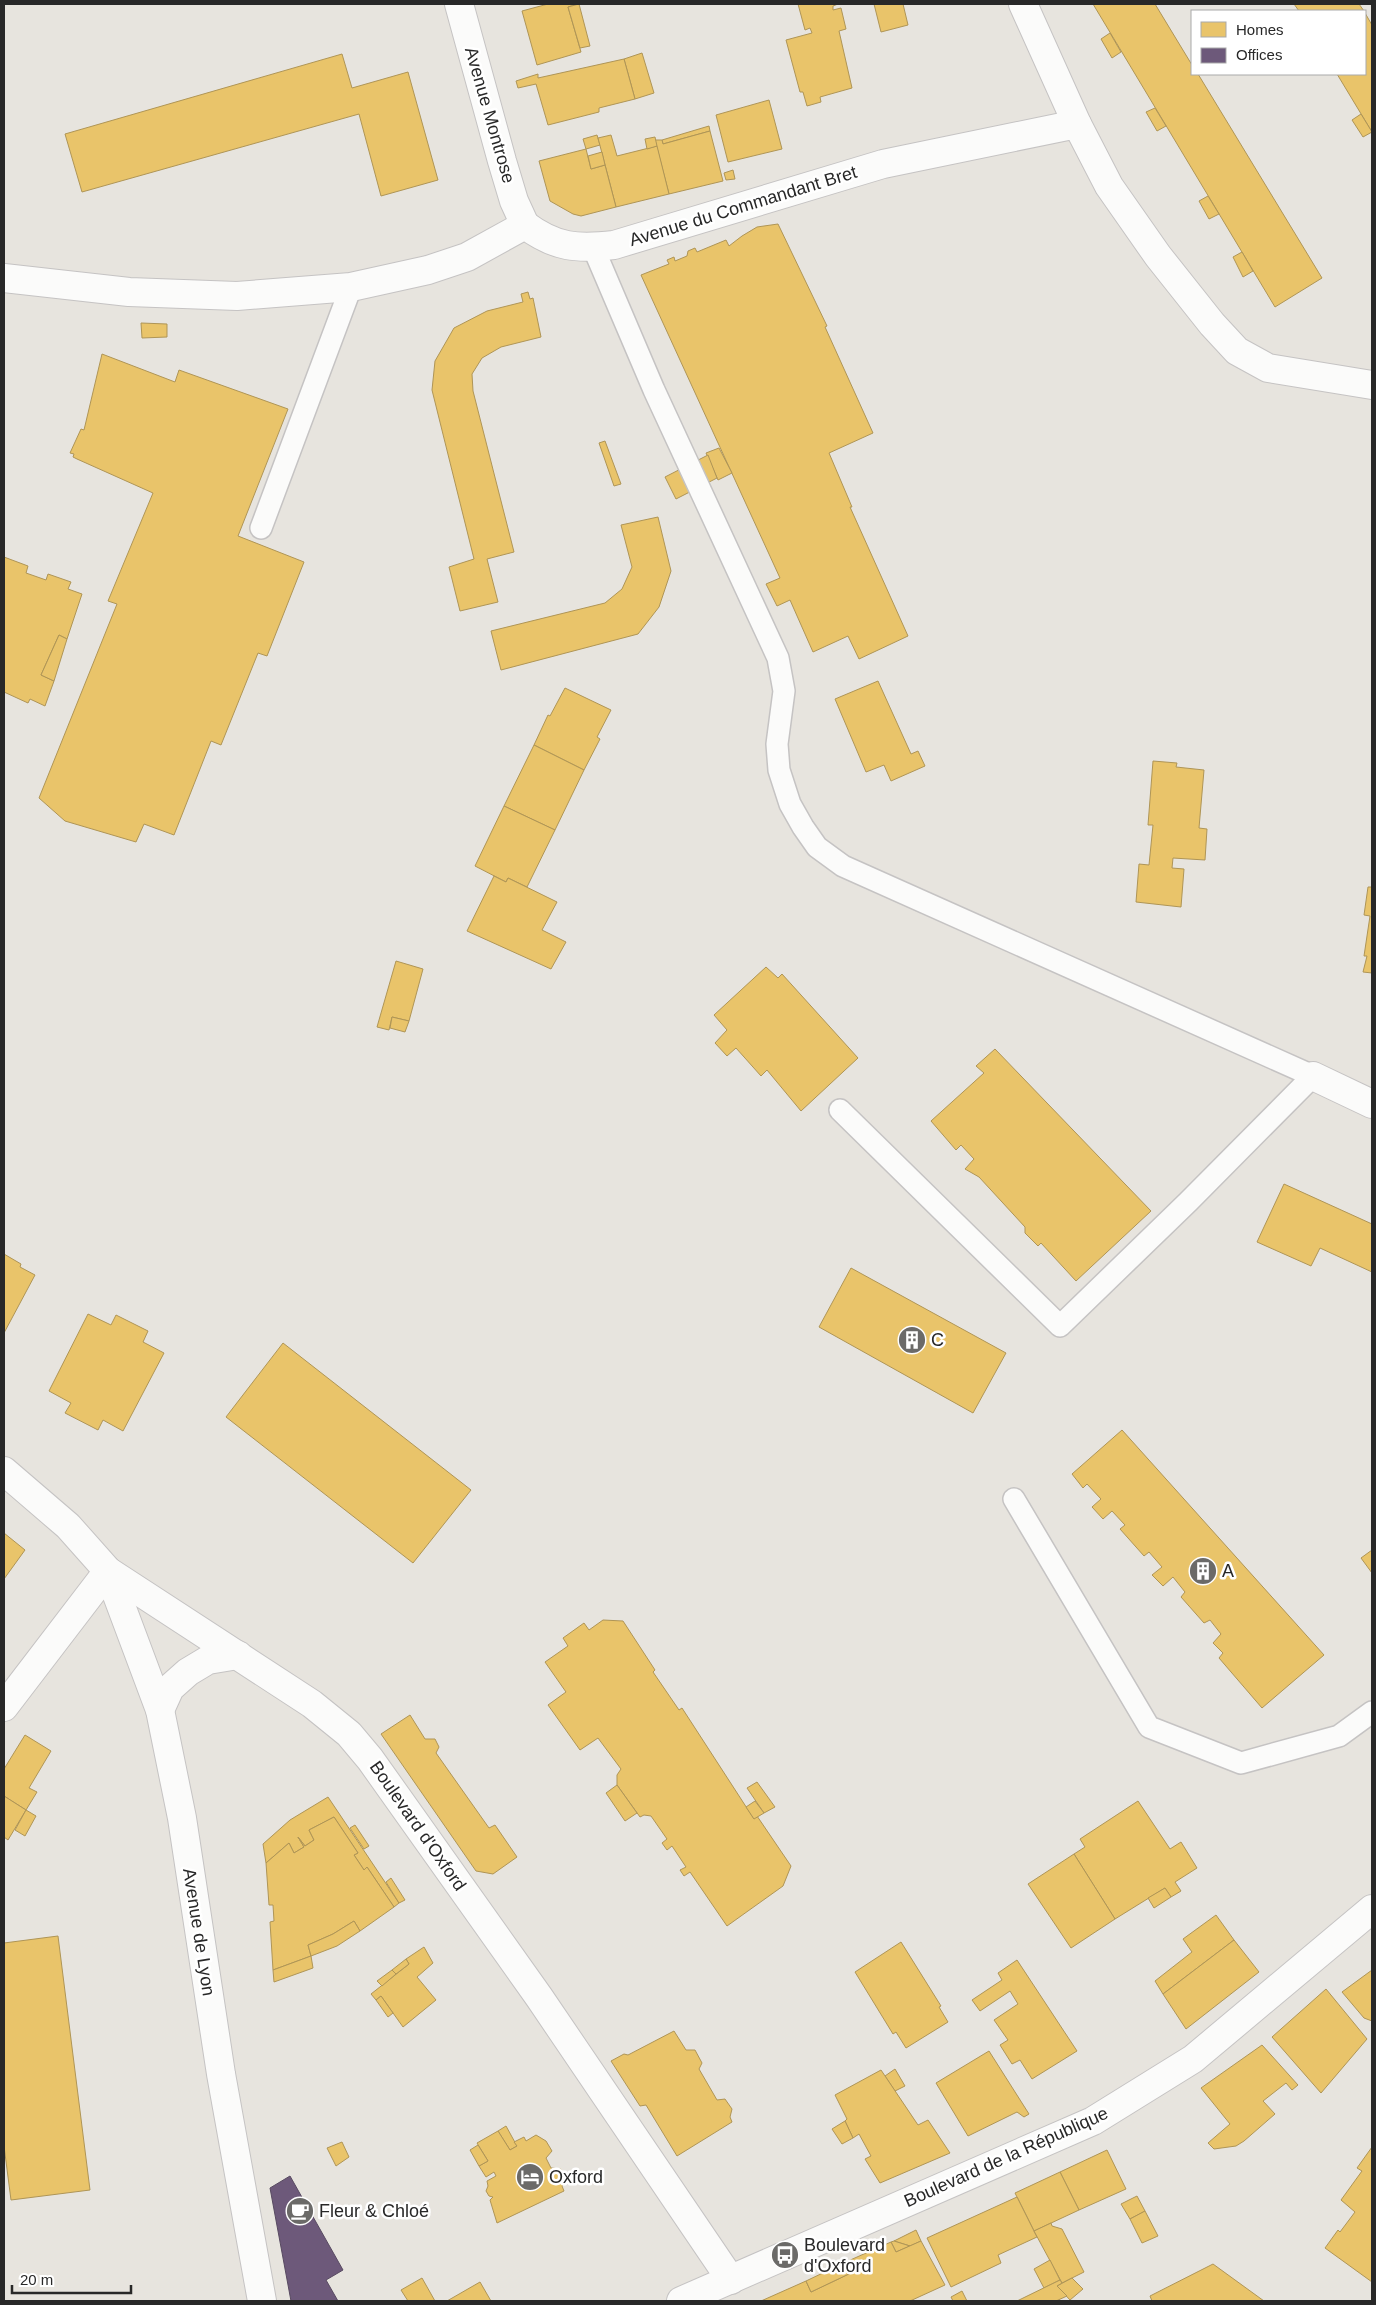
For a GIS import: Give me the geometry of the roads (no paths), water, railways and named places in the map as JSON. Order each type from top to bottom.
[{"type":"street","name":"Avenue Montrose","points":[[459,4],[502,161],[514,201],[525,225]]},
{"type":"street","points":[[1024,4],[1078,124],[1109,186],[1158,256],[1212,324],[1237,351],[1268,368],[1372,385]]},
{"type":"street","name":"Avenue du Commandant Bret","points":[[525,225],[543,238],[566,246],[593,247],[614,245],[883,164],[1078,124]]},
{"type":"street","points":[[4,278],[130,292],[228,296],[351,287],[428,270],[467,257],[525,225]]},
{"type":"street","points":[[1313,1076],[1372,1104]]},
{"type":"street","name":"Boulevard d'Oxford","points":[[4,1472],[68,1526],[108,1571],[312,1704],[349,1734],[370,1759],[539,1997],[731,2280]]},
{"type":"street","points":[[4,1707],[108,1571]]},
{"type":"street","name":"Avenue de Lyon","points":[[108,1571],[160,1710],[182,1818],[221,2074],[262,2301]]},
{"type":"street","points":[[160,1710],[170,1688],[188,1672],[208,1660],[238,1655]]},
{"type":"street","name":"Boulevard de la République","points":[[681,2301],[1093,2121],[1194,2059],[1372,1910]]},
{"type":"lane","points":[[593,247],[654,390],[778,658],[784,691],[777,744],[779,770],[790,804],[803,827],[818,847],[843,866],[1313,1076],[1188,1202],[1060,1326],[840,1110]]},
{"type":"lane","points":[[261,528],[351,287]]},
{"type":"lane","points":[[1014,1499],[1148,1727],[1241,1763],[1340,1736],[1372,1712]]},
{"type":"place","name":"C","points":[[912,1340]]},
{"type":"place","name":"A","points":[[1203,1571]]},
{"type":"place","name":"Oxford","points":[[530,2177]]},
{"type":"place","name":"Fleur & Chloé","points":[[300,2211]]},
{"type":"place","name":"Boulevard d'Oxford","points":[[785,2255]]}]
